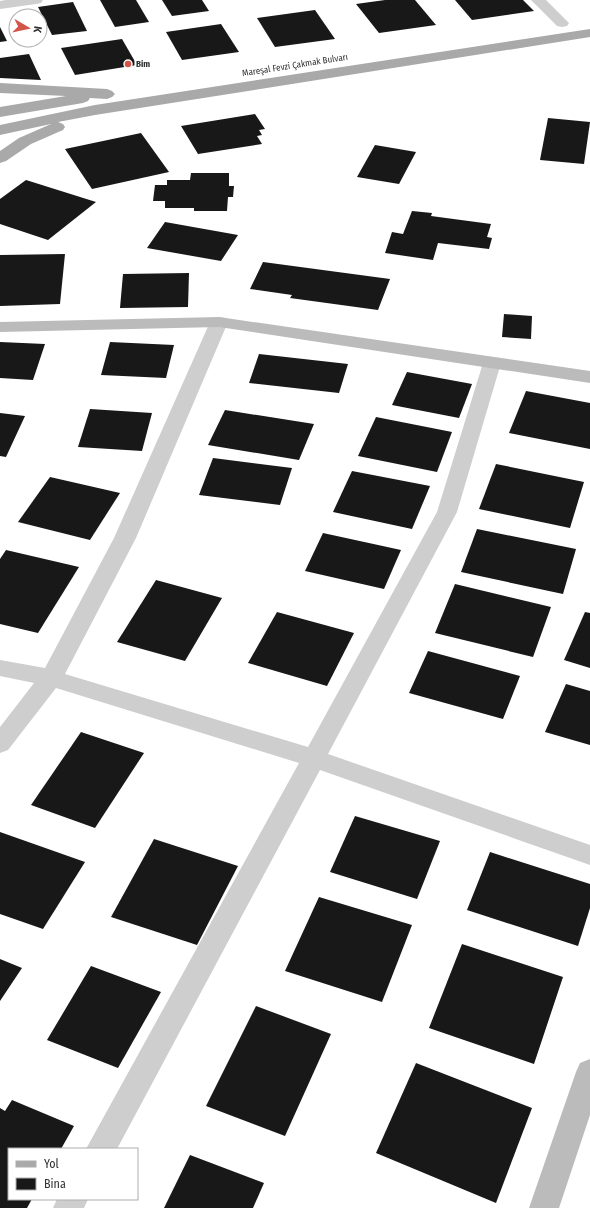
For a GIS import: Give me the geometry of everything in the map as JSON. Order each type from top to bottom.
[{"type":"main road","points":[[366,54],[590,19]]},
{"type":"main road","points":[[0,130],[95,110],[590,33]]},
{"type":"main road","name":"Mareşal Fevzi Çakmak Bulvarı","points":[[327,60],[350,56]]},
{"type":"main road","points":[[0,88],[107,94]]},
{"type":"main road","points":[[0,112],[123,91]]},
{"type":"main road","points":[[0,158],[25,141],[95,110]]},
{"type":"street","points":[[0,5],[36,0]]},
{"type":"street","points":[[538,0],[562,23]]},
{"type":"street","points":[[0,744],[51,678],[125,538],[219,322]]},
{"type":"street","points":[[0,327],[219,322],[590,377]]},
{"type":"street","points":[[101,1148],[447,512],[492,363]]},
{"type":"street","points":[[0,668],[51,678],[314,758],[590,855]]},
{"type":"street","points":[[544,1208],[590,1072]]},
{"type":"building","points":[[100,0],[136,0],[149,22],[115,27]]},
{"type":"building","points":[[162,0],[202,0],[209,11],[172,16]]},
{"type":"building","points":[[385,0],[415,0],[436,25],[379,33],[356,4]]},
{"type":"building","points":[[455,0],[523,0],[534,11],[472,20]]},
{"type":"building","points":[[73,2],[87,31],[52,35],[48,27],[48,8],[38,7]]},
{"type":"building","points":[[315,10],[335,39],[275,47],[257,18]]},
{"type":"building","points":[[221,24],[239,52],[182,60],[166,32]]},
{"type":"building","points":[[0,27],[7,41],[0,42]]},
{"type":"building","points":[[122,39],[137,65],[75,75],[61,48]]},
{"type":"building","points":[[29,54],[41,80],[0,78],[0,58]]},
{"type":"building","points":[[255,114],[265,129],[259,130],[262,135],[257,136],[262,144],[198,154],[181,126]]},
{"type":"building","points":[[548,118],[590,122],[584,164],[540,160]]},
{"type":"building","points":[[141,133],[169,172],[92,189],[65,149]]},
{"type":"building","points":[[375,145],[416,152],[399,184],[357,177]]},
{"type":"building","points":[[191,173],[229,173],[229,186],[234,186],[233,197],[228,197],[227,211],[194,211],[194,208],[165,208],[165,201],[153,201],[155,185],[167,185],[167,180],[190,180]]},
{"type":"building","points":[[26,180],[96,202],[48,240],[0,224],[0,199]]},
{"type":"building","points":[[412,211],[432,213],[431,216],[491,224],[487,237],[492,238],[489,249],[438,243],[433,260],[385,253],[392,232],[403,234]]},
{"type":"building","points":[[165,222],[238,235],[221,261],[147,248]]},
{"type":"building","points":[[65,254],[60,304],[0,306],[0,255]]},
{"type":"building","points":[[263,262],[390,279],[378,310],[290,298],[292,295],[250,289]]},
{"type":"building","points":[[189,273],[188,307],[120,308],[123,274]]},
{"type":"building","points":[[504,314],[532,316],[531,339],[502,337]]},
{"type":"building","points":[[0,342],[45,344],[33,380],[0,378]]},
{"type":"building","points":[[110,342],[174,345],[166,378],[101,375]]},
{"type":"building","points":[[259,354],[348,364],[339,393],[249,383]]},
{"type":"building","points":[[407,372],[472,384],[459,418],[392,405]]},
{"type":"building","points":[[526,391],[590,403],[590,449],[509,433]]},
{"type":"building","points":[[90,409],[152,413],[142,451],[78,447]]},
{"type":"building","points":[[225,410],[314,424],[299,460],[208,445]]},
{"type":"building","points":[[0,413],[25,416],[6,457],[0,456]]},
{"type":"building","points":[[376,417],[452,432],[437,472],[358,456]]},
{"type":"building","points":[[213,458],[292,468],[280,505],[199,495]]},
{"type":"building","points":[[496,464],[584,482],[570,528],[479,509]]},
{"type":"building","points":[[352,471],[430,486],[412,529],[333,512]]},
{"type":"building","points":[[50,477],[120,493],[90,540],[18,522]]},
{"type":"building","points":[[477,529],[576,549],[563,594],[461,572]]},
{"type":"building","points":[[323,533],[401,550],[384,589],[305,571]]},
{"type":"building","points":[[6,550],[79,567],[38,633],[0,624],[0,559]]},
{"type":"building","points":[[156,580],[222,598],[185,661],[117,642]]},
{"type":"building","points":[[455,584],[551,607],[533,657],[435,633]]},
{"type":"building","points":[[277,612],[354,633],[327,686],[248,663]]},
{"type":"building","points":[[585,612],[590,613],[590,668],[564,660]]},
{"type":"building","points":[[428,651],[520,676],[503,719],[409,693]]},
{"type":"building","points":[[566,684],[590,691],[590,745],[545,732]]},
{"type":"building","points":[[81,732],[144,753],[95,828],[31,805]]},
{"type":"building","points":[[355,816],[440,841],[417,899],[330,872]]},
{"type":"building","points":[[0,832],[85,862],[43,929],[0,914]]},
{"type":"building","points":[[154,839],[238,866],[197,945],[111,917]]},
{"type":"building","points":[[490,852],[590,884],[590,908],[578,946],[467,910]]},
{"type":"building","points":[[319,897],[412,925],[382,1002],[285,971]]},
{"type":"building","points":[[462,944],[563,977],[534,1064],[429,1028]]},
{"type":"building","points":[[0,959],[22,968],[0,1001]]},
{"type":"building","points":[[91,966],[161,992],[118,1068],[47,1040]]},
{"type":"building","points":[[256,1006],[331,1034],[285,1136],[206,1106]]},
{"type":"building","points":[[416,1063],[532,1108],[496,1203],[376,1153]]},
{"type":"building","points":[[12,1100],[74,1126],[62,1148],[8,1148],[8,1200],[31,1200],[27,1208],[0,1208],[0,1108],[5,1111]]},
{"type":"building","points":[[190,1155],[264,1183],[253,1208],[164,1208]]},
{"type":"place","name":"Bim","points":[[128,64]]}]
